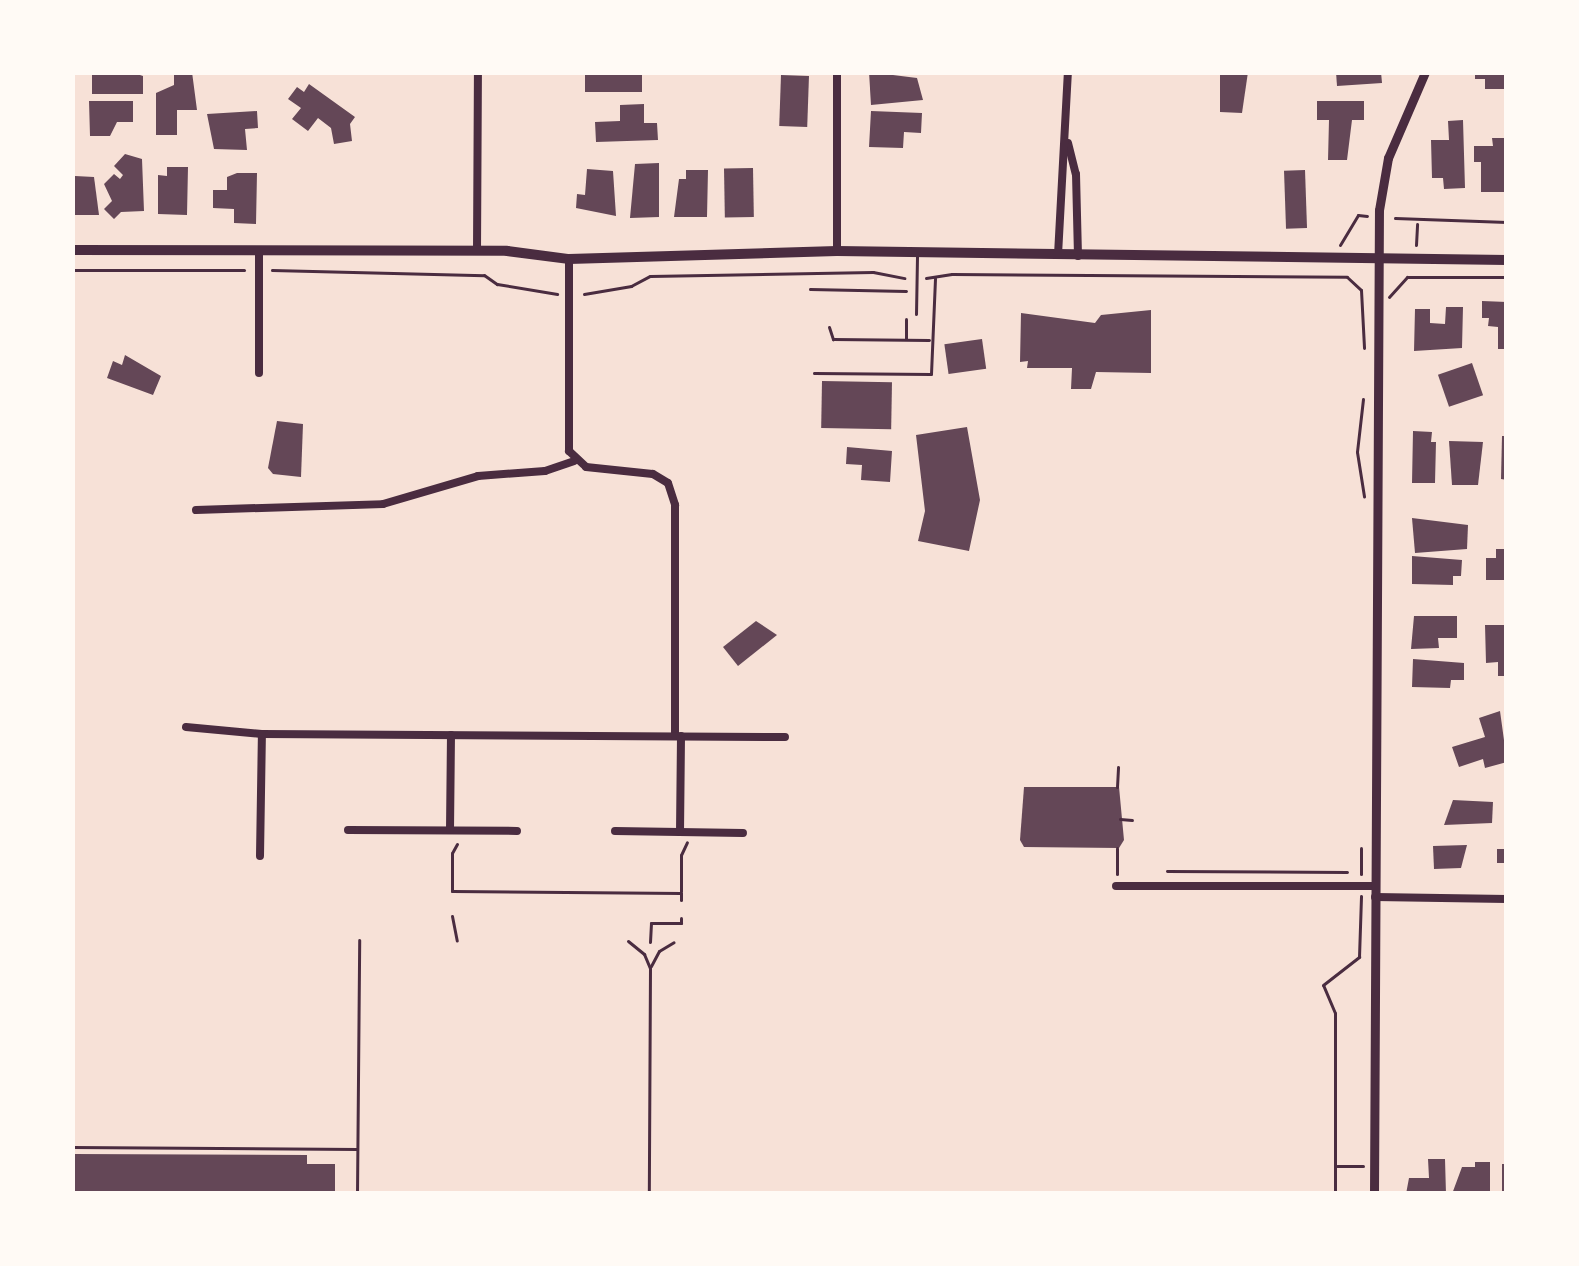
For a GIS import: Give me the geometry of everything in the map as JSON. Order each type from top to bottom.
[{"type":"main road","points":[[72,250],[476,251],[569,259],[836,251],[1507,260]]},
{"type":"street","points":[[476,251],[478,72]]},
{"type":"street","points":[[836,251],[837,72]]},
{"type":"street","points":[[1058,255],[1068,142],[1068,72]]},
{"type":"street","points":[[1374,1194],[1378,260],[1388,158],[1425,72]]},
{"type":"street","points":[[1068,142],[1076,174],[1078,256]]},
{"type":"street","points":[[259,251],[259,373]]},
{"type":"street","points":[[569,259],[567,432],[574,460]]},
{"type":"street","points":[[196,510],[383,504],[478,476],[545,471],[574,460],[601,471],[652,474],[668,483],[675,505],[684,835]]},
{"type":"street","points":[[186,727],[262,734],[785,737]]},
{"type":"street","points":[[260,856],[262,734]]},
{"type":"street","points":[[451,735],[455,834]]},
{"type":"street","points":[[348,830],[517,831]]},
{"type":"street","points":[[615,831],[743,833]]},
{"type":"street","points":[[1116,881],[1361,886],[1375,892],[1507,898]]},
{"type":"lane","points":[[916,314],[917,253]]},
{"type":"path","points":[[1340,241],[1358,215]]},
{"type":"path","points":[[1399,218],[1507,222]]},
{"type":"path","points":[[1416,245],[1417,221]]},
{"type":"path","points":[[72,270],[484,275],[501,286],[569,294],[631,286],[650,276],[873,272],[901,278]]},
{"type":"path","points":[[814,373],[931,374],[935,278],[952,274],[1339,276],[1353,280],[1363,297],[1365,361]]},
{"type":"path","points":[[1391,297],[1401,281],[1414,275],[1507,277]]},
{"type":"path","points":[[810,289],[916,290]]},
{"type":"path","points":[[829,327],[833,339],[931,340]]},
{"type":"path","points":[[918,383],[919,374]]},
{"type":"path","points":[[1364,499],[1357,452],[1365,392]]},
{"type":"path","points":[[1117,787],[1118,767]]},
{"type":"path","points":[[1120,819],[1132,820]]},
{"type":"path","points":[[455,834],[452,891],[681,893]]},
{"type":"path","points":[[681,900],[684,835]]},
{"type":"path","points":[[1335,1194],[1335,1013],[1323,985],[1351,969],[1359,957],[1362,836]]},
{"type":"path","points":[[1116,881],[1117,848]]},
{"type":"path","points":[[1167,871],[1361,872]]},
{"type":"path","points":[[452,916],[457,941]]},
{"type":"path","points":[[650,942],[651,923],[681,923],[681,917]]},
{"type":"path","points":[[357,1194],[358,940]]},
{"type":"path","points":[[628,941],[644,954],[650,968],[649,1194]]},
{"type":"path","points":[[650,968],[659,951],[674,942]]},
{"type":"path","points":[[72,1148],[357,1149]]},
{"type":"path","points":[[1335,1166],[1374,1166]]},
{"type":"building","points":[[131,72],[143,76],[143,94],[92,94],[92,75]]},
{"type":"building","points":[[174,72],[192,72],[197,110],[177,110],[177,135],[156,135],[156,93],[174,85]]},
{"type":"building","points":[[869,72],[917,78],[923,100],[871,105]]},
{"type":"building","points":[[1220,72],[1248,72],[1242,113],[1220,112]]},
{"type":"building","points":[[1336,72],[1381,72],[1382,83],[1337,86]]},
{"type":"building","points":[[1475,72],[1505,72],[1506,89],[1485,89],[1485,79],[1475,79]]},
{"type":"building","points":[[642,74],[642,92],[585,92],[585,75]]},
{"type":"building","points":[[781,75],[809,76],[807,127],[779,126]]},
{"type":"building","points":[[309,84],[355,117],[350,124],[352,141],[334,144],[331,128],[318,118],[308,131],[292,119],[301,108],[288,99],[297,87],[304,92]]},
{"type":"building","points":[[89,101],[133,101],[133,122],[117,122],[110,136],[90,136]]},
{"type":"building","points":[[1317,101],[1364,101],[1364,120],[1352,120],[1347,160],[1328,160],[1329,120],[1317,120]]},
{"type":"building","points":[[644,104],[644,123],[657,123],[658,140],[596,142],[595,122],[620,121],[620,105]]},
{"type":"building","points":[[257,111],[258,128],[245,129],[247,150],[214,149],[207,114]]},
{"type":"building","points":[[871,111],[922,113],[921,133],[904,132],[903,148],[869,147]]},
{"type":"building","points":[[1463,120],[1465,188],[1444,189],[1443,178],[1432,178],[1431,140],[1449,140],[1448,121]]},
{"type":"building","points":[[1492,138],[1507,138],[1507,192],[1481,192],[1481,162],[1474,162],[1474,146],[1493,146]]},
{"type":"building","points":[[125,154],[142,159],[144,211],[121,212],[114,219],[104,209],[112,201],[104,184],[114,174],[120,179],[123,175],[114,166]]},
{"type":"building","points":[[659,163],[659,217],[630,218],[635,164]]},
{"type":"building","points":[[167,167],[188,167],[187,215],[158,214],[158,175],[167,176]]},
{"type":"building","points":[[753,168],[754,217],[725,217],[724,169]]},
{"type":"building","points":[[587,169],[613,171],[616,216],[576,208],[577,194],[585,195]]},
{"type":"building","points":[[686,170],[708,170],[707,217],[674,217],[679,179],[686,179]]},
{"type":"building","points":[[1305,170],[1307,228],[1286,229],[1284,171]]},
{"type":"building","points":[[257,173],[256,224],[234,223],[234,209],[213,208],[213,190],[227,190],[227,177]]},
{"type":"building","points":[[75,176],[94,177],[99,215],[72,215]]},
{"type":"building","points":[[1482,301],[1507,302],[1507,349],[1498,349],[1498,327],[1488,326],[1489,318],[1482,318]]},
{"type":"building","points":[[1446,307],[1463,307],[1462,348],[1414,351],[1415,309],[1430,309],[1430,323],[1445,324]]},
{"type":"building","points":[[1151,310],[1151,373],[1096,372],[1091,389],[1071,389],[1072,368],[1027,368],[1028,361],[1020,362],[1021,313],[1095,323],[1101,315]]},
{"type":"building","points":[[982,339],[986,369],[949,374],[944,344]]},
{"type":"building","points":[[125,355],[161,376],[153,395],[107,378],[113,361],[122,365]]},
{"type":"building","points":[[1472,363],[1483,395],[1449,407],[1438,375]]},
{"type":"building","points":[[822,381],[892,382],[891,429],[821,428]]},
{"type":"building","points":[[277,421],[303,424],[301,477],[273,474],[268,468]]},
{"type":"building","points":[[967,427],[980,500],[969,551],[918,541],[925,511],[916,435]]},
{"type":"building","points":[[1413,431],[1432,432],[1435,483],[1412,483]]},
{"type":"building","points":[[1502,436],[1507,436],[1507,480],[1501,479]]},
{"type":"building","points":[[1449,441],[1483,442],[1478,485],[1452,485]]},
{"type":"building","points":[[847,447],[892,451],[890,482],[861,480],[862,465],[846,464]]},
{"type":"building","points":[[1412,518],[1468,525],[1467,549],[1415,553]]},
{"type":"building","points":[[1496,549],[1507,549],[1507,580],[1486,580],[1486,558],[1496,558]]},
{"type":"building","points":[[1412,556],[1462,560],[1461,576],[1453,576],[1453,585],[1412,584]]},
{"type":"building","points":[[1414,616],[1457,616],[1457,638],[1438,638],[1439,648],[1411,649]]},
{"type":"building","points":[[756,621],[777,635],[738,666],[723,647]]},
{"type":"building","points":[[1485,625],[1507,625],[1507,676],[1498,676],[1498,662],[1486,663]]},
{"type":"building","points":[[1413,659],[1464,663],[1464,680],[1451,680],[1450,688],[1412,687]]},
{"type":"building","points":[[1500,711],[1507,762],[1485,768],[1483,759],[1459,767],[1452,747],[1485,737],[1479,718]]},
{"type":"building","points":[[1024,787],[1119,787],[1124,840],[1119,848],[1024,847],[1020,840]]},
{"type":"building","points":[[1453,800],[1493,802],[1492,823],[1444,825]]},
{"type":"building","points":[[1467,845],[1461,868],[1434,869],[1433,846]]},
{"type":"building","points":[[1497,849],[1507,849],[1507,863],[1497,863]]},
{"type":"building","points":[[72,1154],[307,1155],[307,1164],[335,1164],[335,1194],[72,1194]]},
{"type":"building","points":[[1428,1159],[1445,1159],[1446,1194],[1406,1194],[1409,1178],[1429,1178]]},
{"type":"building","points":[[1475,1162],[1490,1162],[1490,1194],[1452,1194],[1462,1167],[1475,1167]]},
{"type":"building","points":[[1502,1164],[1507,1164],[1507,1194],[1502,1194]]}]
